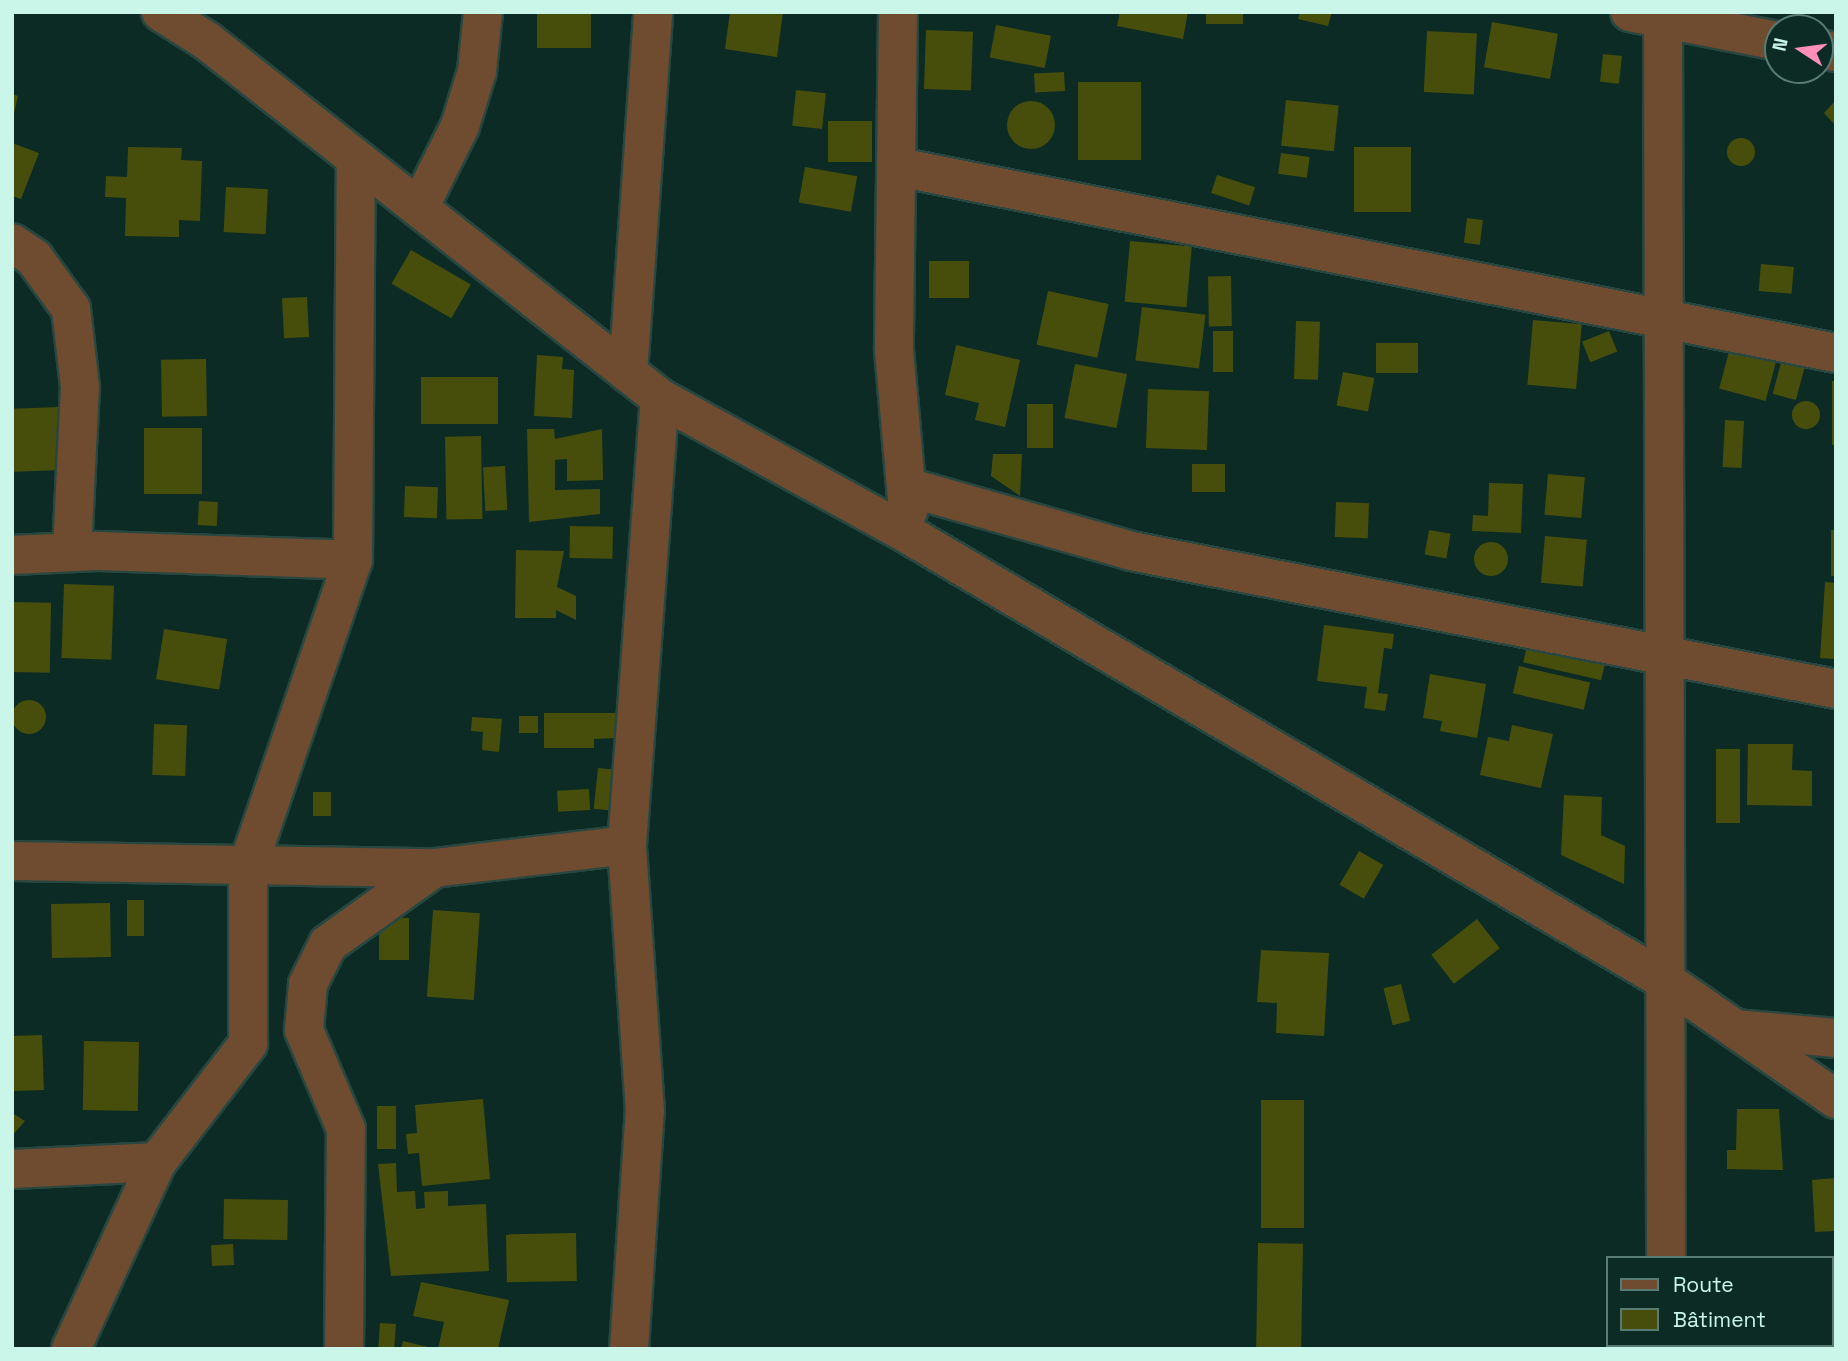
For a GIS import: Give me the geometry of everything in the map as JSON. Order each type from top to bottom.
[{"type":"street","points":[[161,12],[207,26],[356,162],[419,208],[660,398],[909,535],[1667,981],[1729,1028],[1836,1099]]},
{"type":"street","points":[[419,208],[460,126],[477,71],[483,12]]},
{"type":"street","points":[[628,373],[653,12]]},
{"type":"street","points":[[898,12],[894,350],[909,535]]},
{"type":"street","points":[[1666,1256],[1667,981],[1661,653],[1661,322],[1652,14],[1764,38]]},
{"type":"street","points":[[71,1349],[157,1163],[248,1044],[247,866],[353,560],[356,162]]},
{"type":"street","points":[[898,167],[1661,322],[1836,353]]},
{"type":"street","points":[[12,243],[34,258],[71,309],[80,387],[72,552]]},
{"type":"street","points":[[629,1349],[645,1111],[627,845],[660,398]]},
{"type":"street","points":[[907,487],[1131,551],[1836,689]]},
{"type":"street","points":[[12,555],[72,552],[353,560]]},
{"type":"street","points":[[12,861],[434,868],[627,845]]},
{"type":"street","points":[[344,1349],[346,1129],[304,1030],[308,984],[328,944],[434,868]]},
{"type":"street","points":[[1729,1028],[1836,1038]]},
{"type":"street","points":[[12,1169],[157,1163]]},
{"type":"building","points":[[537,12],[591,12],[591,48],[537,48]]},
{"type":"building","points":[[730,12],[783,12],[777,57],[725,49]]},
{"type":"building","points":[[1120,12],[1188,12],[1183,39],[1117,26]]},
{"type":"building","points":[[1206,12],[1243,12],[1243,24],[1206,24]]},
{"type":"building","points":[[1300,12],[1332,12],[1328,26],[1298,19]]},
{"type":"building","points":[[1492,22],[1558,34],[1550,79],[1484,67]]},
{"type":"building","points":[[996,25],[1051,36],[1045,68],[990,57]]},
{"type":"building","points":[[926,30],[973,32],[971,91],[924,89]]},
{"type":"building","points":[[1427,31],[1477,34],[1474,95],[1424,92]]},
{"type":"building","points":[[1603,54],[1622,56],[1619,84],[1600,82]]},
{"type":"building","points":[[1064,72],[1065,91],[1035,93],[1034,74]]},
{"type":"building","points":[[1078,82],[1141,82],[1141,160],[1078,160]]},
{"type":"building","points":[[796,90],[826,93],[822,129],[792,126]]},
{"type":"building","points":[[12,94],[18,96],[13,118],[12,117]]},
{"type":"building","points":[[1286,100],[1339,106],[1334,151],[1281,146]]},
{"type":"building","points":[[1836,100],[1836,126],[1824,113]]},
{"type":"building","points":[[1031,101],[1040,102],[1048,108],[1054,116],[1054,134],[1048,142],[1040,148],[1031,149],[1022,148],[1014,142],[1008,134],[1007,125],[1008,116],[1014,108],[1022,102]]},
{"type":"building","points":[[828,121],[872,121],[872,162],[828,162]]},
{"type":"building","points":[[1741,138],[1751,142],[1755,152],[1751,162],[1741,166],[1731,162],[1727,152],[1731,142]]},
{"type":"building","points":[[12,143],[39,153],[21,199],[12,196]]},
{"type":"building","points":[[128,147],[182,148],[181,160],[202,161],[200,221],[179,220],[179,237],[125,236],[126,198],[105,197],[106,176],[127,177]]},
{"type":"building","points":[[1354,147],[1411,147],[1411,212],[1354,212]]},
{"type":"building","points":[[1281,153],[1310,157],[1307,178],[1278,174]]},
{"type":"building","points":[[805,167],[857,176],[851,212],[799,202]]},
{"type":"building","points":[[1217,175],[1255,187],[1249,205],[1211,193]]},
{"type":"building","points":[[226,187],[268,189],[266,234],[224,232]]},
{"type":"building","points":[[1467,218],[1483,220],[1480,245],[1464,243]]},
{"type":"building","points":[[1130,241],[1192,246],[1186,307],[1125,302]]},
{"type":"building","points":[[411,250],[471,284],[451,318],[392,284]]},
{"type":"building","points":[[929,261],[969,261],[969,298],[929,298]]},
{"type":"building","points":[[1761,264],[1794,267],[1792,294],[1759,291]]},
{"type":"building","points":[[1208,276],[1231,276],[1232,326],[1209,326]]},
{"type":"building","points":[[1048,291],[1109,304],[1097,358],[1037,345]]},
{"type":"building","points":[[307,297],[309,337],[284,338],[282,298]]},
{"type":"building","points":[[1142,307],[1206,315],[1199,368],[1135,361]]},
{"type":"building","points":[[1533,320],[1582,324],[1576,389],[1527,385]]},
{"type":"building","points":[[1296,321],[1320,322],[1318,380],[1294,379]]},
{"type":"building","points":[[1213,331],[1233,331],[1233,372],[1213,372]]},
{"type":"building","points":[[1609,331],[1617,351],[1590,362],[1582,342]]},
{"type":"building","points":[[1376,343],[1418,343],[1418,373],[1376,373]]},
{"type":"building","points":[[956,345],[1020,360],[1005,427],[975,420],[979,403],[945,395]]},
{"type":"building","points":[[1730,348],[1776,360],[1765,401],[1719,389]]},
{"type":"building","points":[[537,355],[563,357],[562,369],[574,370],[572,418],[534,416]]},
{"type":"building","points":[[206,359],[207,416],[162,417],[161,360]]},
{"type":"building","points":[[1782,359],[1805,365],[1796,400],[1773,394]]},
{"type":"building","points":[[1075,364],[1127,374],[1117,428],[1065,418]]},
{"type":"building","points":[[1343,372],[1374,378],[1368,411],[1337,405]]},
{"type":"building","points":[[421,377],[498,377],[498,424],[421,424]]},
{"type":"building","points":[[1832,381],[1836,381],[1836,445],[1832,445]]},
{"type":"building","points":[[1148,389],[1209,391],[1207,450],[1146,448]]},
{"type":"building","points":[[1806,401],[1816,405],[1820,415],[1816,425],[1806,429],[1796,425],[1792,415],[1796,405]]},
{"type":"building","points":[[1027,404],[1053,404],[1053,448],[1027,448]]},
{"type":"building","points":[[60,407],[62,470],[14,472],[12,409]]},
{"type":"building","points":[[1725,420],[1744,421],[1742,468],[1723,467]]},
{"type":"building","points":[[144,428],[202,428],[202,494],[144,494]]},
{"type":"building","points":[[527,429],[554,429],[555,439],[602,429],[603,480],[567,481],[567,459],[555,460],[555,490],[600,489],[600,514],[529,522]]},
{"type":"building","points":[[481,436],[482,519],[446,520],[445,437]]},
{"type":"building","points":[[993,454],[1022,454],[1020,496],[991,476]]},
{"type":"building","points":[[1192,464],[1225,464],[1225,492],[1192,492]]},
{"type":"building","points":[[505,466],[507,510],[485,511],[483,467]]},
{"type":"building","points":[[1548,474],[1585,477],[1581,518],[1544,515]]},
{"type":"building","points":[[1489,483],[1523,484],[1521,533],[1472,531],[1473,515],[1488,516]]},
{"type":"building","points":[[405,486],[438,487],[437,518],[404,517]]},
{"type":"building","points":[[199,501],[218,502],[217,526],[198,525]]},
{"type":"building","points":[[1336,502],[1369,503],[1368,538],[1335,537]]},
{"type":"building","points":[[570,526],[613,527],[612,559],[569,558]]},
{"type":"building","points":[[1429,530],[1451,534],[1446,558],[1425,555]]},
{"type":"building","points":[[1831,530],[1836,530],[1836,576],[1831,576]]},
{"type":"building","points":[[1545,536],[1587,540],[1583,586],[1541,583]]},
{"type":"building","points":[[1491,542],[1503,547],[1508,559],[1503,571],[1491,576],[1479,571],[1474,559],[1479,547]]},
{"type":"building","points":[[516,550],[564,551],[557,587],[576,596],[576,620],[556,610],[556,618],[515,618]]},
{"type":"building","points":[[1825,582],[1836,583],[1836,659],[1820,658]]},
{"type":"building","points":[[64,584],[114,586],[111,660],[61,658]]},
{"type":"building","points":[[12,602],[51,603],[50,673],[12,672]]},
{"type":"building","points":[[1324,625],[1394,634],[1392,649],[1384,648],[1378,693],[1388,694],[1385,711],[1364,708],[1367,687],[1317,681]]},
{"type":"building","points":[[164,629],[227,639],[219,689],[156,679]]},
{"type":"building","points":[[1529,637],[1607,655],[1601,680],[1523,662]]},
{"type":"building","points":[[1519,666],[1590,682],[1584,710],[1513,693]]},
{"type":"building","points":[[1430,674],[1486,684],[1477,738],[1440,731],[1442,721],[1423,718]]},
{"type":"building","points":[[29,700],[41,705],[46,717],[41,729],[29,734],[17,729],[12,717],[17,705]]},
{"type":"building","points":[[544,713],[617,713],[617,738],[594,739],[594,748],[544,748]]},
{"type":"building","points":[[519,716],[538,716],[538,733],[519,733]]},
{"type":"building","points":[[472,717],[502,719],[499,752],[482,750],[483,732],[471,731]]},
{"type":"building","points":[[154,724],[187,725],[185,776],[152,775]]},
{"type":"building","points":[[1512,725],[1553,734],[1541,788],[1480,775],[1488,737],[1509,741]]},
{"type":"building","points":[[1748,744],[1793,744],[1792,770],[1812,771],[1812,806],[1747,805]]},
{"type":"building","points":[[1716,749],[1740,749],[1740,823],[1716,823]]},
{"type":"building","points":[[598,768],[618,770],[614,811],[594,809]]},
{"type":"building","points":[[589,789],[590,810],[558,812],[557,791]]},
{"type":"building","points":[[313,792],[331,792],[331,816],[313,816]]},
{"type":"building","points":[[1564,795],[1602,797],[1601,835],[1625,846],[1624,884],[1561,855]]},
{"type":"building","points":[[1359,851],[1383,865],[1364,899],[1340,885]]},
{"type":"building","points":[[127,900],[144,900],[144,936],[127,936]]},
{"type":"building","points":[[110,903],[111,957],[52,958],[51,904]]},
{"type":"building","points":[[433,910],[480,913],[474,1000],[427,997]]},
{"type":"building","points":[[379,918],[409,918],[409,960],[379,960]]},
{"type":"building","points":[[1477,919],[1500,948],[1454,984],[1431,955]]},
{"type":"building","points":[[1261,950],[1329,953],[1324,1036],[1276,1033],[1277,1003],[1257,1002]]},
{"type":"building","points":[[1401,984],[1410,1021],[1393,1025],[1384,988]]},
{"type":"building","points":[[42,1035],[44,1090],[14,1091],[12,1036]]},
{"type":"building","points":[[84,1041],[139,1042],[138,1111],[83,1110]]},
{"type":"building","points":[[483,1099],[490,1179],[422,1186],[419,1153],[408,1154],[406,1134],[417,1133],[415,1105]]},
{"type":"building","points":[[1261,1100],[1304,1100],[1304,1228],[1261,1228]]},
{"type":"building","points":[[377,1106],[396,1106],[396,1149],[377,1149]]},
{"type":"building","points":[[1737,1109],[1779,1109],[1783,1170],[1727,1169],[1727,1150],[1736,1150]]},
{"type":"building","points":[[12,1113],[25,1121],[12,1136]]},
{"type":"building","points":[[396,1163],[397,1192],[415,1191],[416,1209],[425,1208],[424,1192],[448,1191],[448,1206],[486,1204],[489,1271],[391,1276],[378,1164]]},
{"type":"building","points":[[1836,1178],[1836,1231],[1815,1232],[1812,1180]]},
{"type":"building","points":[[224,1199],[288,1200],[287,1240],[223,1239]]},
{"type":"building","points":[[576,1233],[577,1281],[507,1282],[506,1234]]},
{"type":"building","points":[[1258,1243],[1303,1244],[1301,1349],[1256,1349]]},
{"type":"building","points":[[233,1244],[234,1265],[212,1266],[211,1245]]},
{"type":"building","points":[[421,1282],[509,1300],[498,1349],[438,1349],[444,1322],[413,1316]]},
{"type":"building","points":[[380,1323],[396,1324],[394,1349],[378,1349]]},
{"type":"building","points":[[1836,1333],[1836,1349],[1798,1349],[1834,1347]]},
{"type":"building","points":[[403,1341],[432,1348],[432,1349],[401,1349]]}]
